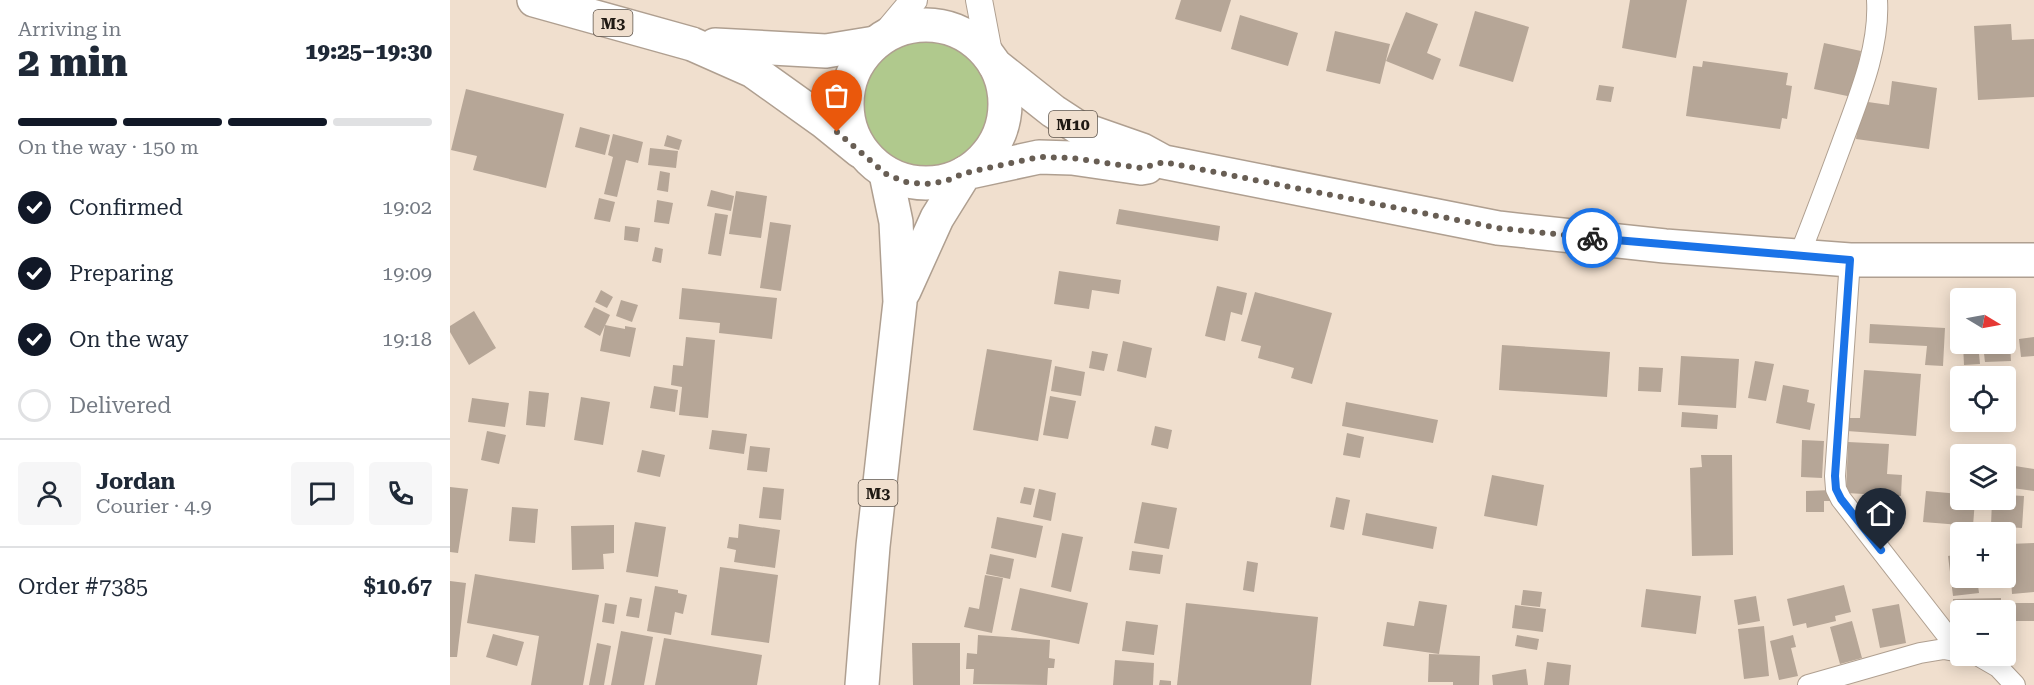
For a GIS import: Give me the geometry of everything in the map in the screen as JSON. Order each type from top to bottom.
[{"type":"highway","name":"M3","points":[[534,0],[692,44],[753,71],[823,121],[875,164],[905,182],[926,184],[946,181],[965,173],[982,161],[994,144],[1002,125],[1005,105],[1003,84],[992,62],[976,43],[960,32],[940,26],[921,25],[901,29],[879,40],[826,51],[692,44]]},
{"type":"highway","name":"M3","points":[[862,685],[873,546],[900,302],[896,222],[875,164],[853,137],[847,117],[847,97],[851,77],[861,59],[879,40]]},
{"type":"highway","name":"M10","points":[[992,62],[1053,111],[1079,128],[1142,150],[1164,162],[1498,228],[1665,246],[1850,260],[2034,260]]},
{"type":"highway","name":"M10","points":[[965,173],[1039,157],[1072,158],[1141,168],[1164,162]]},
{"type":"highway","name":"M3","points":[[900,302],[937,218],[965,173]]},
{"type":"street","points":[[879,40],[914,0]]},
{"type":"street","points":[[979,0],[992,62]]},
{"type":"street","points":[[1799,256],[1859,98],[1878,14],[1877,0]]},
{"type":"street","points":[[1850,260],[1836,489],[1841,499],[1950,639]]},
{"type":"street","points":[[1808,685],[1920,653],[1950,650]]},
{"type":"street","points":[[1996,666],[2015,685]]},
{"type":"green space","points":[[927,35],[953,40],[975,55],[990,77],[995,103],[990,129],[975,151],[953,166],[927,171],[901,166],[879,151],[864,129],[859,103],[864,77],[879,55],[901,40]]},
{"type":"building","points":[[1181,0],[1231,0],[1221,32],[1175,19]]},
{"type":"building","points":[[1630,0],[1687,0],[1676,58],[1622,48]]},
{"type":"building","points":[[1475,11],[1529,27],[1513,82],[1459,66]]},
{"type":"building","points":[[1406,12],[1438,24],[1427,53],[1441,59],[1433,80],[1386,61]]},
{"type":"building","points":[[1240,15],[1298,33],[1288,66],[1231,49]]},
{"type":"building","points":[[2011,24],[2012,40],[2034,39],[2034,97],[1978,100],[1974,26]]},
{"type":"building","points":[[1335,31],[1390,44],[1380,84],[1326,71]]},
{"type":"building","points":[[1824,43],[1861,51],[1852,97],[1814,89]]},
{"type":"building","points":[[1703,61],[1788,73],[1786,85],[1792,86],[1787,119],[1782,118],[1780,129],[1686,116],[1693,66],[1702,67]]},
{"type":"building","points":[[1892,81],[1937,88],[1929,149],[1856,139],[1861,101],[1889,105]]},
{"type":"building","points":[[1599,85],[1614,87],[1611,102],[1596,100]]},
{"type":"building","points":[[466,89],[564,114],[546,188],[473,170],[477,156],[451,150]]},
{"type":"building","points":[[580,127],[610,135],[605,155],[575,147]]},
{"type":"building","points":[[613,134],[643,142],[638,163],[626,160],[617,197],[604,194],[613,157],[608,155]]},
{"type":"building","points":[[667,135],[682,140],[679,150],[664,146]]},
{"type":"building","points":[[650,148],[678,151],[676,168],[648,165]]},
{"type":"building","points":[[660,171],[670,173],[668,192],[657,190]]},
{"type":"building","points":[[711,190],[734,196],[731,211],[707,206]]},
{"type":"building","points":[[736,191],[767,196],[761,238],[729,234]]},
{"type":"building","points":[[599,198],[615,202],[610,222],[594,219]]},
{"type":"building","points":[[657,200],[673,203],[669,224],[654,222]]},
{"type":"building","points":[[1119,209],[1220,226],[1218,241],[1116,224]]},
{"type":"building","points":[[715,213],[728,215],[721,256],[708,254]]},
{"type":"building","points":[[770,222],[791,225],[781,291],[760,288]]},
{"type":"building","points":[[625,226],[640,228],[638,242],[624,240]]},
{"type":"building","points":[[655,247],[663,249],[661,263],[652,261]]},
{"type":"building","points":[[1059,271],[1121,280],[1119,294],[1092,290],[1089,309],[1054,304]]},
{"type":"building","points":[[1217,286],[1247,293],[1242,315],[1231,312],[1225,341],[1205,336]]},
{"type":"building","points":[[682,288],[777,298],[772,339],[719,333],[720,323],[679,319]]},
{"type":"building","points":[[601,290],[613,297],[607,308],[595,302]]},
{"type":"building","points":[[1255,292],[1332,313],[1312,384],[1291,378],[1294,368],[1258,358],[1261,346],[1241,341]]},
{"type":"building","points":[[621,300],[638,305],[632,322],[616,316]]},
{"type":"building","points":[[594,307],[610,315],[600,336],[584,327]]},
{"type":"building","points":[[474,311],[496,348],[469,365],[450,332],[450,326]]},
{"type":"building","points":[[1870,324],[1945,328],[1943,366],[1925,365],[1927,346],[1869,343]]},
{"type":"building","points":[[605,325],[625,329],[625,326],[636,328],[630,357],[600,351]]},
{"type":"building","points":[[686,337],[715,340],[708,418],[679,415],[682,387],[671,385],[673,365],[683,366]]},
{"type":"building","points":[[2034,337],[2034,356],[2021,357],[2019,339]]},
{"type":"building","points":[[1123,341],[1152,348],[1146,378],[1117,371]]},
{"type":"building","points":[[1502,345],[1610,352],[1607,397],[1499,390]]},
{"type":"building","points":[[987,349],[1052,360],[1038,441],[973,430]]},
{"type":"building","points":[[1092,351],[1108,354],[1104,371],[1089,368]]},
{"type":"building","points":[[1963,354],[1979,354],[1980,364],[1964,365]]},
{"type":"building","points":[[1984,354],[2011,354],[2011,361],[1985,362]]},
{"type":"building","points":[[1681,356],[1739,359],[1736,408],[1678,405]]},
{"type":"building","points":[[1755,361],[1774,364],[1766,401],[1748,398]]},
{"type":"building","points":[[1055,366],[1085,372],[1081,396],[1051,391]]},
{"type":"building","points":[[1639,367],[1663,368],[1661,392],[1638,391]]},
{"type":"building","points":[[1864,370],[1921,374],[1916,436],[1847,431],[1848,418],[1860,418]]},
{"type":"building","points":[[1783,385],[1809,390],[1807,402],[1815,404],[1810,430],[1776,423]]},
{"type":"building","points":[[654,386],[678,390],[675,412],[650,408]]},
{"type":"building","points":[[529,391],[549,393],[545,427],[526,425]]},
{"type":"building","points":[[1050,396],[1076,401],[1068,439],[1043,435]]},
{"type":"building","points":[[581,397],[610,402],[603,445],[574,440]]},
{"type":"building","points":[[472,398],[509,403],[505,427],[468,422]]},
{"type":"building","points":[[1346,402],[1438,420],[1433,443],[1342,426]]},
{"type":"building","points":[[1682,412],[1718,415],[1717,429],[1681,427]]},
{"type":"building","points":[[1155,426],[1172,430],[1168,449],[1151,445]]},
{"type":"building","points":[[712,430],[747,434],[744,454],[709,449]]},
{"type":"building","points":[[487,431],[506,435],[499,464],[481,460]]},
{"type":"building","points":[[1347,433],[1364,437],[1360,458],[1343,455]]},
{"type":"building","points":[[1802,440],[1824,441],[1822,478],[1801,477]]},
{"type":"building","points":[[1848,442],[1889,444],[1887,474],[1902,475],[1901,496],[1846,493]]},
{"type":"building","points":[[750,446],[770,448],[767,472],[747,470]]},
{"type":"building","points":[[642,450],[665,455],[660,477],[637,472]]},
{"type":"building","points":[[1701,455],[1732,455],[1733,555],[1692,556],[1690,468],[1702,467]]},
{"type":"building","points":[[2016,466],[2034,469],[2034,491],[2016,489]]},
{"type":"building","points":[[1492,475],[1544,485],[1537,526],[1484,516]]},
{"type":"building","points":[[450,487],[468,489],[458,553],[450,552]]},
{"type":"building","points":[[763,487],[784,489],[781,520],[759,518]]},
{"type":"building","points":[[1024,487],[1035,489],[1031,505],[1020,503]]},
{"type":"building","points":[[1039,489],[1056,493],[1051,521],[1033,517]]},
{"type":"building","points":[[1832,490],[1832,501],[1824,501],[1824,512],[1806,512],[1806,491]]},
{"type":"building","points":[[1926,491],[1950,493],[1950,510],[1974,510],[1973,522],[1950,522],[1950,524],[1923,522]]},
{"type":"building","points":[[2016,496],[2024,496],[2022,528],[2016,528],[2016,522],[1991,522],[1992,510],[2016,510]]},
{"type":"building","points":[[1336,497],[1350,500],[1344,530],[1330,527]]},
{"type":"building","points":[[1142,502],[1177,508],[1169,549],[1134,543]]},
{"type":"building","points":[[512,507],[538,509],[535,543],[509,541]]},
{"type":"building","points":[[1366,513],[1437,527],[1433,549],[1362,535]]},
{"type":"building","points":[[997,517],[1043,526],[1036,558],[991,548]]},
{"type":"building","points":[[635,522],[666,527],[658,577],[626,572]]},
{"type":"building","points":[[739,524],[780,530],[775,568],[734,562],[736,550],[727,548],[729,537],[738,538]]},
{"type":"building","points":[[614,525],[614,553],[603,554],[604,569],[572,570],[571,526]]},
{"type":"building","points":[[1062,533],[1083,537],[1071,592],[1051,587]]},
{"type":"building","points":[[2034,543],[2034,592],[2012,594],[2012,588],[2016,588],[2016,544]]},
{"type":"building","points":[[1132,551],[1163,555],[1160,574],[1129,570]]},
{"type":"building","points":[[990,554],[1014,559],[1010,579],[986,574]]},
{"type":"building","points":[[1247,561],[1258,563],[1254,592],[1243,590]]},
{"type":"building","points":[[720,567],[778,575],[769,643],[711,635]]},
{"type":"building","points":[[475,574],[599,595],[583,685],[531,685],[539,636],[467,623]]},
{"type":"building","points":[[985,575],[1003,578],[992,633],[964,627],[969,607],[979,609]]},
{"type":"building","points":[[450,581],[466,583],[457,657],[450,657]]},
{"type":"building","points":[[1844,585],[1851,612],[1835,616],[1836,621],[1807,628],[1806,623],[1793,626],[1787,599]]},
{"type":"building","points":[[655,586],[678,590],[678,593],[687,595],[683,614],[675,612],[671,635],[647,631]]},
{"type":"building","points":[[1020,588],[1088,603],[1079,644],[1011,630]]},
{"type":"building","points":[[1952,588],[1978,588],[1979,593],[1953,596]]},
{"type":"building","points":[[1646,589],[1701,596],[1696,634],[1641,627]]},
{"type":"building","points":[[1523,590],[1542,592],[1540,607],[1521,605]]},
{"type":"building","points":[[1756,596],[1760,621],[1738,625],[1734,600]]},
{"type":"building","points":[[630,597],[642,599],[639,618],[626,616]]},
{"type":"building","points":[[2001,598],[2001,600],[1953,600]]},
{"type":"building","points":[[1419,601],[1447,605],[1439,654],[1383,646],[1387,622],[1414,626]]},
{"type":"building","points":[[605,603],[617,605],[614,624],[602,622]]},
{"type":"building","points":[[1186,603],[1318,617],[1311,685],[1177,685]]},
{"type":"building","points":[[2016,603],[2034,603],[2034,621],[2016,621]]},
{"type":"building","points":[[1899,604],[1906,643],[1880,648],[1872,609]]},
{"type":"building","points":[[1515,605],[1546,609],[1543,632],[1512,628]]},
{"type":"building","points":[[1126,621],[1158,625],[1154,655],[1122,651]]},
{"type":"building","points":[[1852,621],[1862,658],[1840,664],[1830,627]]},
{"type":"building","points":[[1764,626],[1769,676],[1744,679],[1738,629]]},
{"type":"building","points":[[621,631],[653,637],[644,685],[611,685]]},
{"type":"building","points":[[493,634],[524,642],[517,666],[486,657]]},
{"type":"building","points":[[978,635],[1050,640],[1049,658],[1055,659],[1054,668],[1048,668],[1047,685],[973,684],[974,669],[966,669],[967,653],[977,654]]},
{"type":"building","points":[[1517,635],[1539,639],[1537,650],[1515,646]]},
{"type":"building","points":[[1793,635],[1796,647],[1791,648],[1798,676],[1779,680],[1770,641]]},
{"type":"building","points":[[664,638],[762,655],[757,685],[655,685]]},
{"type":"building","points":[[597,643],[611,646],[604,685],[589,685]]},
{"type":"building","points":[[912,643],[960,643],[960,685],[913,685]]},
{"type":"building","points":[[1429,654],[1480,656],[1479,685],[1428,682]]},
{"type":"building","points":[[1115,660],[1154,663],[1153,685],[1113,685]]},
{"type":"building","points":[[1547,662],[1571,665],[1569,685],[1544,685]]},
{"type":"building","points":[[1526,669],[1528,685],[1493,685],[1492,675]]},
{"type":"building","points":[[1160,680],[1171,681],[1171,685],[1159,685]]},
{"type":"way so far","points":[[837,132],[886,174],[905,182],[926,184],[946,181],[965,173],[1039,157],[1072,158],[1141,168],[1164,162],[1498,228],[1592,238]]},
{"type":"route","points":[[1592,238],[1850,260],[1836,489],[1841,499],[1881,550]]}]
